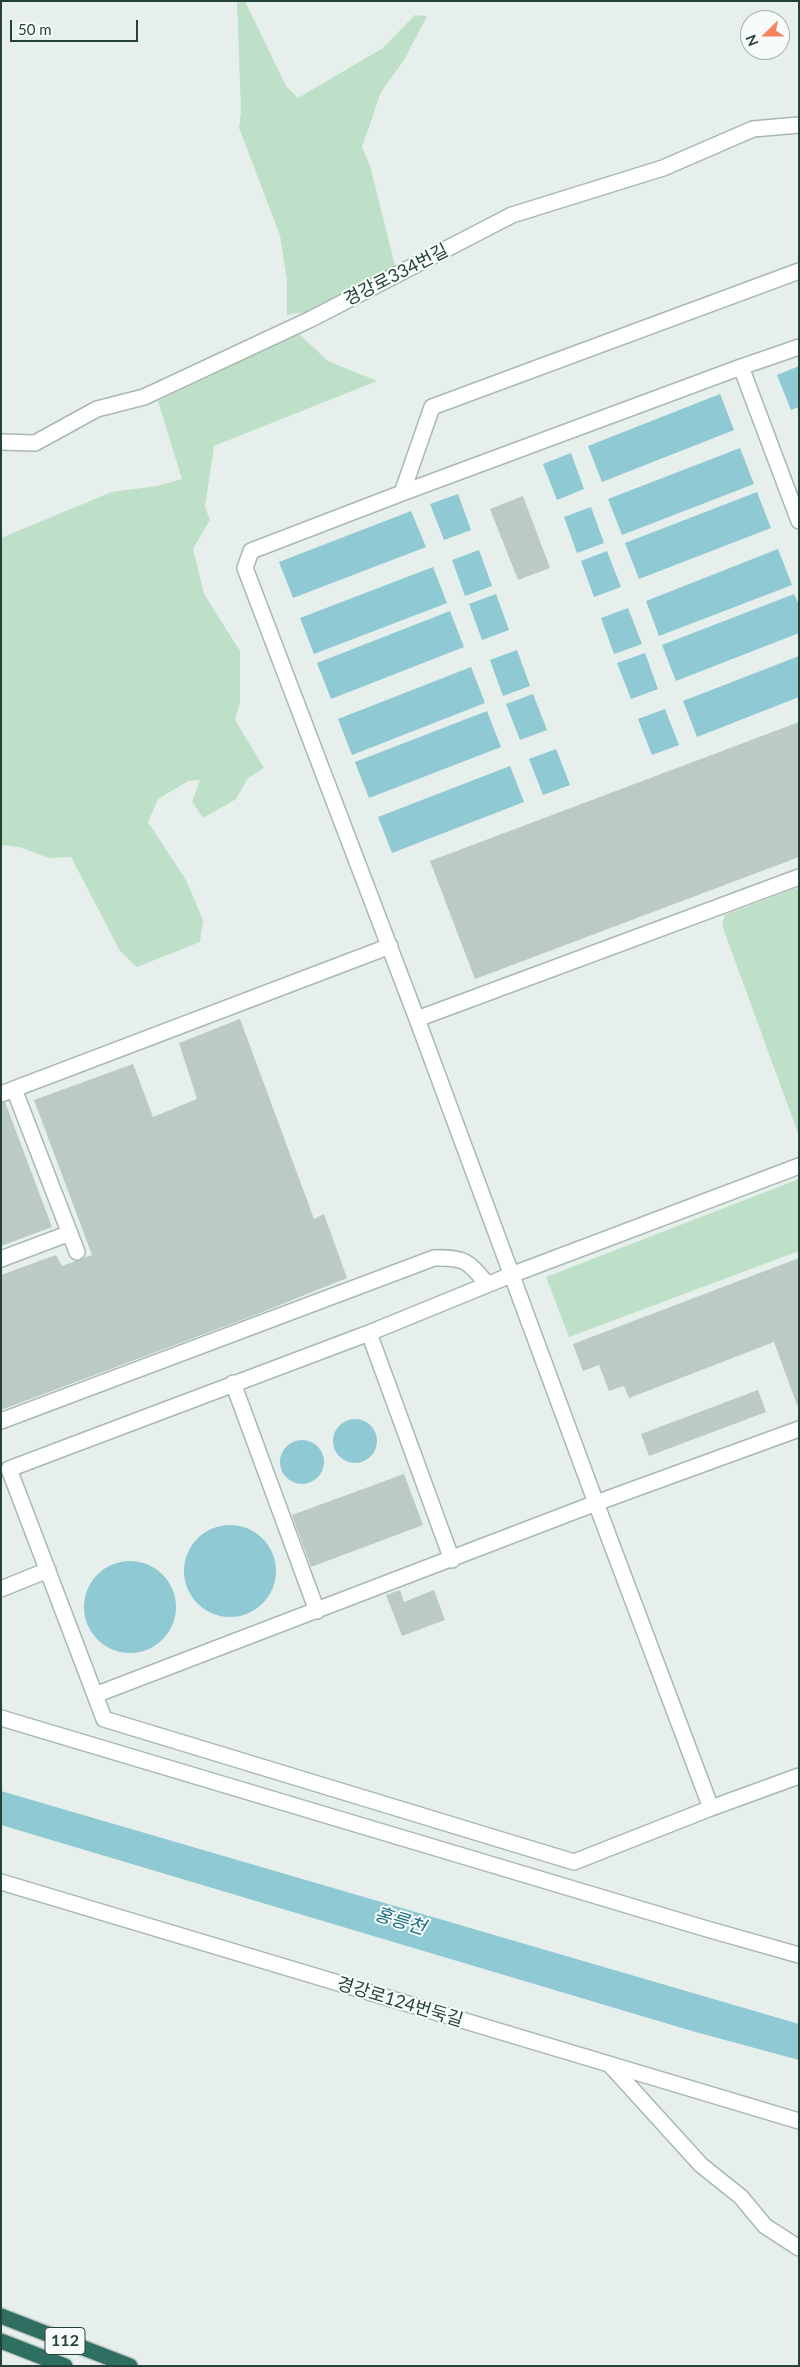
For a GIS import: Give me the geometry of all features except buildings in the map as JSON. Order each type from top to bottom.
[{"type":"highway","name":"112","points":[[1,2316],[130,2366]]},
{"type":"highway","name":"112","points":[[1,2341],[65,2366]]},
{"type":"street","name":"경강로334번길","points":[[1,442],[35,443],[97,409],[144,397],[311,319],[512,215],[663,168],[753,129],[799,125]]},
{"type":"street","points":[[402,493],[432,407],[799,271]]},
{"type":"street","points":[[710,1808],[510,1275],[418,1019],[245,568],[251,551],[402,493],[799,347]]},
{"type":"street","points":[[741,367],[799,521]]},
{"type":"street","points":[[418,1019],[799,877]]},
{"type":"street","points":[[77,1252],[8,1092],[390,946]]},
{"type":"street","points":[[799,1166],[510,1275],[369,1332],[5,1471],[48,1570],[104,1719],[574,1862],[710,1808],[799,1776]]},
{"type":"street","points":[[1,1259],[70,1233]]},
{"type":"street","points":[[1,1421],[434,1258],[456,1257],[472,1266],[487,1284]]},
{"type":"street","points":[[369,1332],[452,1560]]},
{"type":"street","points":[[232,1383],[317,1611]]},
{"type":"street","points":[[95,1695],[452,1560],[596,1503],[799,1429]]},
{"type":"street","points":[[1,1589],[48,1570]]},
{"type":"street","points":[[1,1718],[688,1924],[799,1955]]},
{"type":"street","name":"경강로124번둑길","points":[[1,1882],[799,2121]]},
{"type":"street","points":[[610,2064],[701,2165],[740,2197],[765,2226],[799,2248]]},
{"type":"green space","points":[[237,1],[245,1],[286,86],[298,98],[383,48],[415,15],[427,16],[404,60],[381,92],[362,147],[370,166],[395,266],[311,311],[287,315],[287,281],[280,235],[239,128],[241,112]]},
{"type":"green space","points":[[299,334],[328,361],[377,381],[214,446],[205,507],[210,520],[193,549],[204,594],[240,651],[240,703],[235,720],[264,768],[248,778],[236,799],[203,818],[192,802],[200,780],[188,781],[158,799],[148,822],[186,880],[203,920],[200,942],[137,967],[120,951],[71,857],[49,858],[19,847],[1,845],[1,538],[112,492],[157,486],[182,479],[158,401]]},
{"type":"green space","points":[[799,887],[799,1136],[722,925],[725,915]]},
{"type":"green space","points":[[799,1179],[799,1251],[569,1337],[546,1277]]},
{"type":"water","points":[[799,366],[799,407],[791,410],[777,375]]},
{"type":"water","points":[[720,394],[734,430],[602,482],[588,446]]},
{"type":"water","points":[[740,448],[754,484],[622,535],[608,499]]},
{"type":"water","points":[[571,453],[584,489],[557,500],[543,464]]},
{"type":"water","points":[[757,492],[771,528],[639,579],[625,543]]},
{"type":"water","points":[[458,494],[471,530],[444,540],[430,504]]},
{"type":"water","points":[[591,507],[604,543],[577,553],[564,517]]},
{"type":"water","points":[[411,511],[426,547],[293,598],[279,562]]},
{"type":"water","points":[[778,549],[792,585],[659,636],[646,601]]},
{"type":"water","points":[[479,550],[492,586],[465,596],[452,560]]},
{"type":"water","points":[[607,551],[621,587],[594,597],[581,561]]},
{"type":"water","points":[[433,567],[447,603],[314,654],[300,618]]},
{"type":"water","points":[[496,594],[509,630],[482,640],[469,604]]},
{"type":"water","points":[[794,594],[799,605],[799,633],[676,681],[662,645]]},
{"type":"water","points":[[628,608],[642,644],[614,654],[601,618]]},
{"type":"water","points":[[450,611],[464,647],[331,699],[317,663]]},
{"type":"water","points":[[517,650],[530,686],[503,696],[490,660]]},
{"type":"water","points":[[645,653],[658,689],[631,699],[617,663]]},
{"type":"water","points":[[799,656],[799,697],[697,737],[683,701]]},
{"type":"water","points":[[471,667],[485,703],[352,755],[338,719]]},
{"type":"water","points":[[533,694],[547,730],[520,740],[506,704]]},
{"type":"water","points":[[665,709],[679,745],[652,755],[638,719]]},
{"type":"water","points":[[487,711],[501,747],[369,798],[355,762]]},
{"type":"water","points":[[556,749],[570,785],[543,795],[529,759]]},
{"type":"water","points":[[510,766],[524,802],[392,853],[378,817]]},
{"type":"water","points":[[359,1419],[371,1425],[376,1432],[376,1450],[371,1457],[364,1462],[351,1463],[343,1460],[336,1453],[333,1437],[336,1429],[343,1422]]},
{"type":"water","points":[[306,1440],[318,1446],[323,1453],[323,1471],[318,1478],[311,1483],[298,1484],[290,1481],[283,1474],[280,1458],[283,1450],[290,1443]]},
{"type":"water","points":[[230,1525],[247,1529],[262,1539],[272,1554],[276,1571],[272,1588],[262,1603],[247,1613],[230,1617],[213,1613],[198,1603],[188,1588],[184,1571],[188,1554],[198,1539],[213,1529]]},
{"type":"water","points":[[130,1561],[147,1565],[162,1575],[172,1590],[176,1607],[172,1624],[162,1639],[147,1649],[130,1653],[113,1649],[98,1639],[88,1624],[84,1607],[88,1590],[98,1575],[113,1565]]},
{"type":"water","name":"홍릉천","points":[[1,1791],[799,2024],[799,2060],[692,2031],[1,1825]]}]
